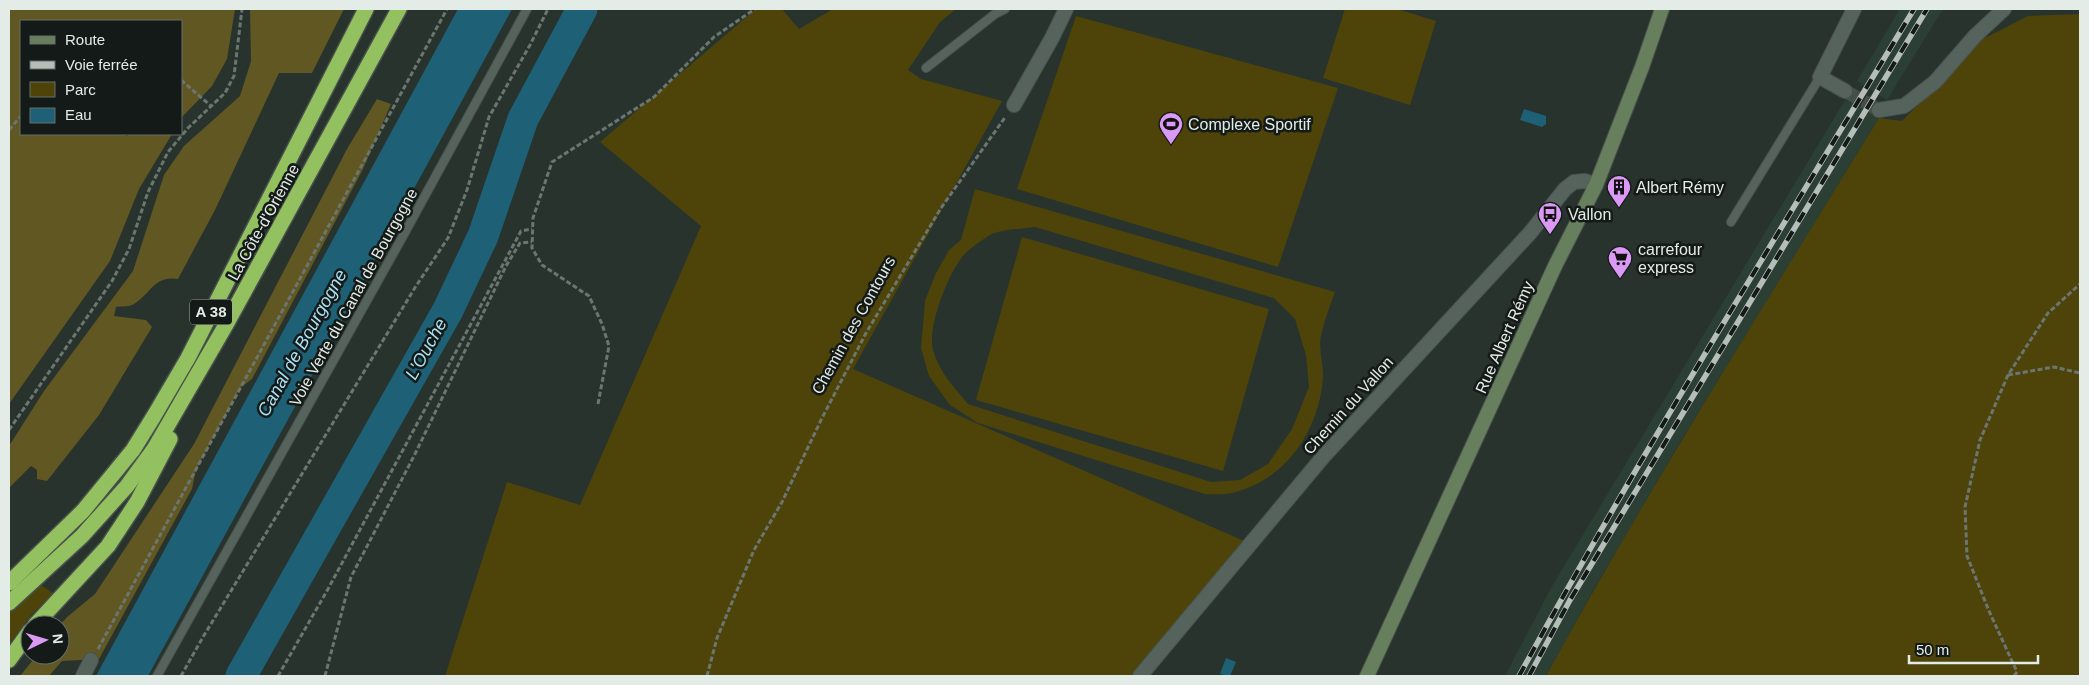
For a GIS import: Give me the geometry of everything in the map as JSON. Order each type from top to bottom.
[{"type":"highway","name":"La Côte-d'Orienne","points":[[9,582],[88,505],[133,450],[188,358],[366,9]]},
{"type":"highway","name":"La Côte-d'Orienne","points":[[9,603],[82,536],[141,468],[227,323],[399,9]]},
{"type":"highway","points":[[44,615],[91,566],[125,522],[155,470],[227,323]]},
{"type":"highway","points":[[9,660],[20,645]]},
{"type":"main road","name":"Rue Albert Rémy","points":[[1367,676],[1555,266],[1596,184],[1642,67],[1662,9]]},
{"type":"street","points":[[1014,105],[1052,38],[1066,9]]},
{"type":"street","points":[[1845,91],[1820,77],[1854,9]]},
{"type":"street","points":[[1879,110],[1904,106],[1935,82],[1975,36],[2004,9]]},
{"type":"street","name":"Chemin du Vallon","points":[[1140,676],[1323,457],[1530,233],[1565,189],[1574,182],[1586,181],[1596,184]]},
{"type":"street","points":[[83,676],[91,660]]},
{"type":"lane","name":"Voie Verte du Canal de Bourgogne","points":[[156,676],[398,245],[527,9]]},
{"type":"lane","points":[[926,68],[995,14],[1005,9]]},
{"type":"lane","points":[[1731,222],[1820,77]]},
{"type":"path","points":[[9,430],[112,281],[129,248],[148,192],[168,152],[188,128],[226,93],[234,76],[242,9]]},
{"type":"path","points":[[91,660],[447,9]]},
{"type":"path","points":[[181,676],[253,553],[416,286],[448,238],[467,190],[489,117],[548,9]]},
{"type":"path","points":[[598,404],[609,346],[602,324],[589,296],[542,265],[532,248],[533,218],[552,162],[592,139],[654,97],[714,37],[755,9]]},
{"type":"path","points":[[182,81],[212,106]]},
{"type":"path","name":"Chemin des Contours","points":[[707,676],[718,638],[754,550],[782,502],[821,420],[866,333],[941,208],[1014,105]]},
{"type":"path","points":[[9,130],[20,117]]},
{"type":"path","points":[[278,676],[328,589],[517,239],[522,232],[532,229]]},
{"type":"path","points":[[325,676],[351,577],[415,454],[506,266],[520,243],[532,242]]},
{"type":"path","points":[[2014,676],[2016,672],[1967,556],[1965,507],[1980,440],[2008,375],[2048,313],[2080,284]]},
{"type":"path","points":[[2008,375],[2054,367],[2080,373]]},
{"type":"shaded area","points":[[9,9],[235,9],[227,59],[212,86],[182,117],[182,20],[20,20],[20,135],[171,135],[139,189],[110,261],[9,404]]},
{"type":"shaded area","points":[[250,9],[344,9],[312,73],[279,73],[215,210],[178,279],[163,280],[132,305],[116,307],[114,316],[146,320],[152,327],[99,415],[47,481],[37,479],[37,470],[31,466],[9,488],[9,446],[44,391],[133,271],[164,175],[184,146],[240,96],[251,61]]},
{"type":"shaded area","points":[[1900,9],[1943,9],[1887,100],[1857,81]]},
{"type":"shaded area","points":[[377,99],[391,104],[363,169],[252,379],[240,388],[196,470],[192,489],[99,659],[70,661],[69,615],[95,594],[194,444],[347,149]]},
{"type":"shaded area","points":[[1845,100],[1879,118],[1681,441],[1590,596],[1546,676],[1505,676],[1552,586]]},
{"type":"shaded area","points":[[29,665],[59,665],[49,676],[20,676]]},
{"type":"green space","points":[[756,9],[782,9],[799,29],[833,9],[956,9],[940,22],[908,70],[921,79],[1002,101],[853,369],[1244,541],[1133,676],[445,676],[507,482],[580,505],[701,226],[600,142]]},
{"type":"green space","points":[[1345,9],[1397,9],[1436,21],[1410,105],[1323,78]]},
{"type":"green space","points":[[2080,14],[2080,676],[1546,676],[1667,465],[1879,118],[1902,121],[1983,39],[2028,16]]},
{"type":"green space","points":[[1076,16],[1338,88],[1278,267],[1017,189]]},
{"type":"green space","points":[[975,189],[1335,292],[1325,319],[1320,341],[1323,378],[1320,398],[1315,417],[1306,435],[1296,451],[1283,465],[1251,487],[1232,493],[1205,494],[978,423],[950,405],[929,376],[921,348],[925,301],[936,273],[949,250],[961,240]],"holes":[[[1035,227],[1274,298],[1295,319],[1306,355],[1309,387],[1292,429],[1268,464],[1240,480],[1211,482],[968,404],[943,372],[933,350],[933,328],[936,315],[945,287],[957,264],[966,253],[983,239],[1006,230]]]},
{"type":"green space","points":[[1022,237],[1269,309],[1223,471],[976,400]]},
{"type":"green space","points":[[41,585],[53,593],[31,615],[20,615],[20,630],[9,644],[9,613]]},
{"type":"water","name":"Canal de Bourgogne","points":[[458,9],[512,9],[148,676],[96,676]]},
{"type":"water","points":[[1524,109],[1546,116],[1546,124],[1542,127],[1520,120]]},
{"type":"water","points":[[1226,658],[1236,662],[1230,676],[1220,674]]},
{"type":"waterway","name":"L'Ouche","points":[[241,676],[448,310],[483,236],[523,119],[582,9]]},
{"type":"tunnel","points":[[1845,91],[1879,110]]},
{"type":"railway","points":[[1519,676],[1663,423],[1914,9]]},
{"type":"railway","points":[[1529,676],[1570,600],[1927,9]]},
{"type":"place","name":"Complexe Sportif","points":[[1171,145]]},
{"type":"place","name":"Albert Rémy","points":[[1619,208]]},
{"type":"place","name":"Vallon","points":[[1550,235]]},
{"type":"place","name":"carrefour express","points":[[1620,279]]}]
